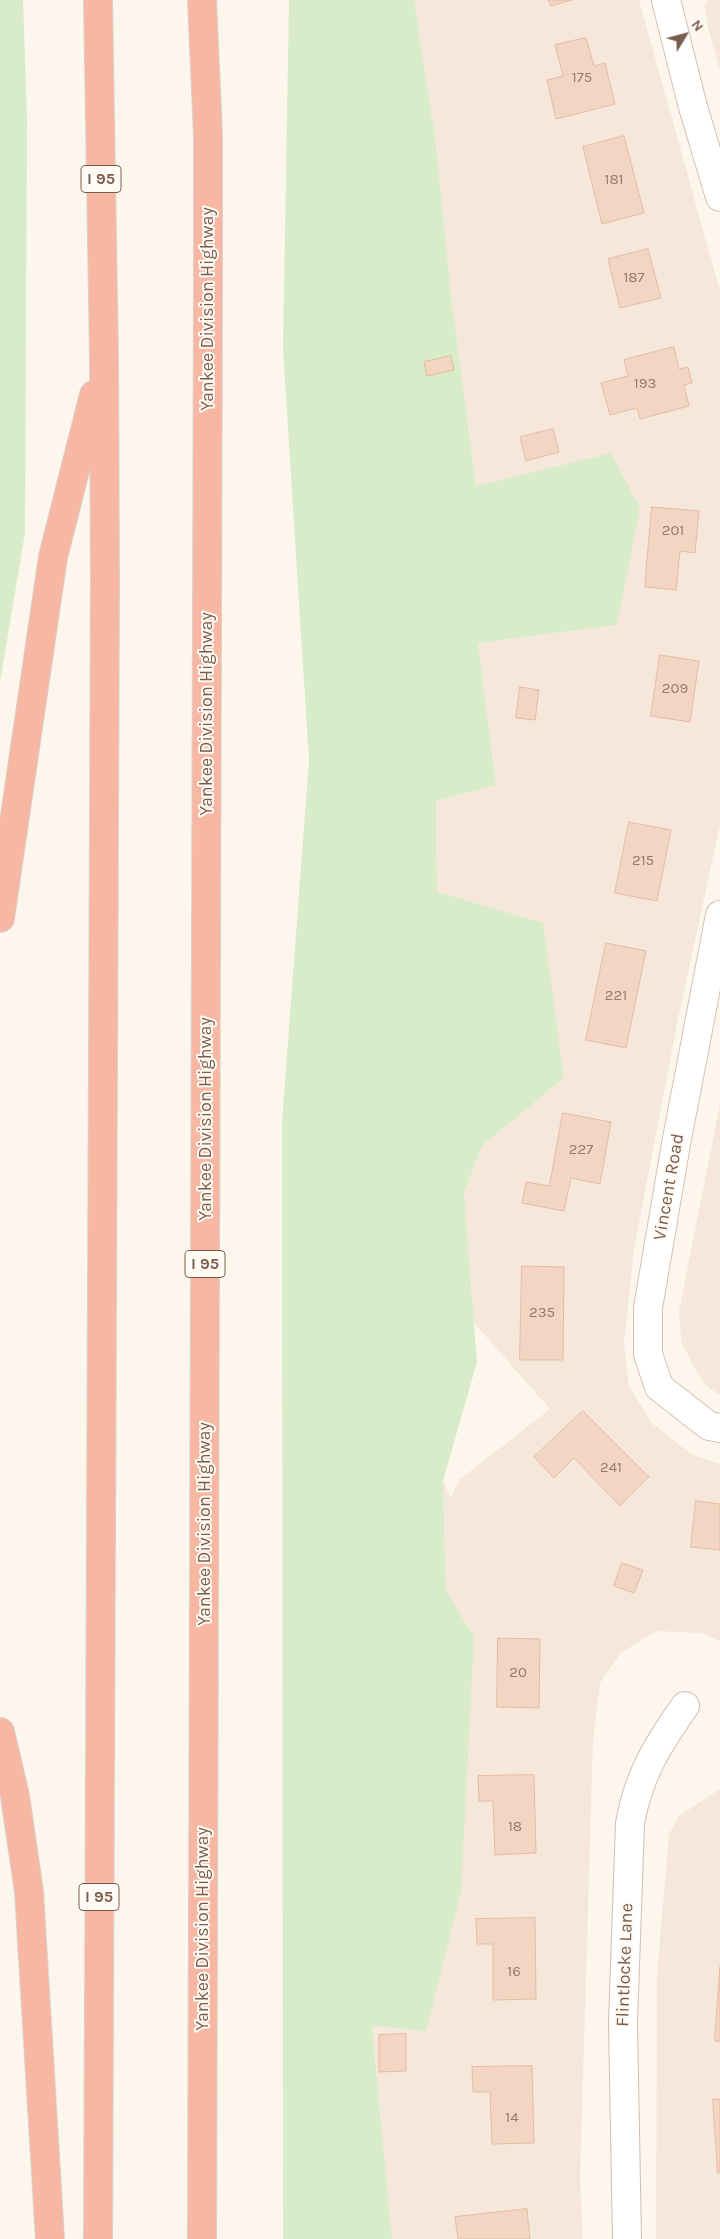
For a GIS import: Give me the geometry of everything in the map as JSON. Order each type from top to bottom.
[{"type":"highway","name":"I 95","points":[[98,0],[104,358],[98,2239]]},
{"type":"highway","name":"Yankee Division Highway","points":[[202,0],[208,136],[208,298],[202,2239]]},
{"type":"highway","points":[[0,918],[53,557],[104,358]]},
{"type":"highway","points":[[0,1732],[15,1796],[29,1892],[50,2239]]},
{"type":"street","points":[[666,0],[693,108],[720,197]]},
{"type":"street","name":"Vincent Road","points":[[720,915],[676,1144],[648,1317],[648,1354],[659,1387],[709,1426],[720,1428]]},
{"type":"street","name":"Flintlocke Lane","points":[[627,2239],[623,2023],[630,1823],[635,1794],[656,1748],[686,1706]]},
{"type":"shaded area","points":[[414,0],[639,0],[720,291],[720,825],[679,1014],[634,1249],[624,1343],[629,1387],[653,1424],[693,1455],[720,1464],[720,1641],[702,1633],[656,1631],[621,1653],[600,1683],[593,1740],[580,2180],[583,2239],[392,2239],[372,2026],[426,2031],[474,1636],[446,1591],[443,1481],[451,1498],[459,1480],[550,1409],[474,1323],[464,1193],[482,1146],[564,1078],[437,892],[436,801],[496,785],[478,643],[617,625],[611,453],[476,486],[452,303],[436,144]]},
{"type":"shaded area","points":[[708,0],[720,0],[720,71],[708,28],[705,5]]},
{"type":"shaded area","points":[[720,1104],[720,1395],[709,1388],[696,1371],[681,1341],[679,1311]]},
{"type":"shaded area","points":[[720,1789],[720,2239],[656,2239],[657,1975],[669,1834],[679,1816]]},
{"type":"green space","points":[[0,0],[23,0],[27,119],[25,533],[0,682]]},
{"type":"green space","points":[[289,0],[414,0],[436,144],[452,303],[476,486],[611,453],[640,508],[617,625],[478,643],[496,785],[436,801],[437,892],[543,923],[564,1078],[482,1146],[464,1193],[477,1362],[443,1481],[446,1591],[474,1636],[461,1891],[426,2031],[372,2026],[392,2239],[283,2239],[282,1122],[309,760],[283,349]]},
{"type":"building","points":[[549,0],[572,0],[551,6]]},
{"type":"building","points":[[586,38],[594,66],[605,63],[615,104],[556,119],[547,80],[563,76],[555,45]]},
{"type":"building","points":[[624,136],[644,213],[602,224],[583,147]]},
{"type":"building","points":[[648,249],[661,298],[620,308],[608,259]]},
{"type":"building","points":[[674,347],[679,369],[688,367],[692,383],[684,385],[689,406],[640,419],[637,408],[610,415],[601,383],[628,376],[624,360]]},
{"type":"building","points":[[451,356],[454,370],[427,376],[424,362]]},
{"type":"building","points":[[553,429],[559,452],[526,461],[520,437]]},
{"type":"building","points":[[652,507],[699,511],[695,553],[680,551],[676,590],[645,587]]},
{"type":"building","points":[[660,655],[699,661],[690,722],[651,716]]},
{"type":"building","points":[[520,687],[539,690],[535,720],[516,718]]},
{"type":"building","points":[[629,822],[671,830],[657,901],[615,893]]},
{"type":"building","points":[[606,943],[646,951],[626,1048],[586,1040]]},
{"type":"building","points":[[563,1113],[611,1122],[600,1184],[571,1178],[564,1211],[522,1203],[526,1182],[549,1186]]},
{"type":"building","points":[[522,1266],[564,1267],[563,1360],[520,1360]]},
{"type":"building","points":[[583,1411],[649,1477],[620,1506],[574,1458],[554,1478],[534,1457]]},
{"type":"building","points":[[696,1501],[720,1504],[720,1550],[691,1547]]},
{"type":"building","points":[[622,1563],[643,1570],[634,1593],[614,1586]]},
{"type":"building","points":[[498,1638],[540,1639],[539,1708],[497,1707]]},
{"type":"building","points":[[534,1775],[536,1853],[495,1855],[493,1801],[479,1801],[478,1776]]},
{"type":"building","points":[[535,1918],[536,1999],[493,2000],[493,1944],[477,1944],[476,1919]]},
{"type":"building","points":[[720,1967],[720,2042],[715,2041]]},
{"type":"building","points":[[406,2034],[406,2071],[379,2072],[379,2035]]},
{"type":"building","points":[[532,2066],[534,2143],[492,2144],[490,2092],[473,2092],[472,2067]]},
{"type":"building","points":[[713,2099],[720,2099],[720,2173],[718,2173]]},
{"type":"building","points":[[527,2209],[530,2239],[458,2239],[455,2217]]}]
